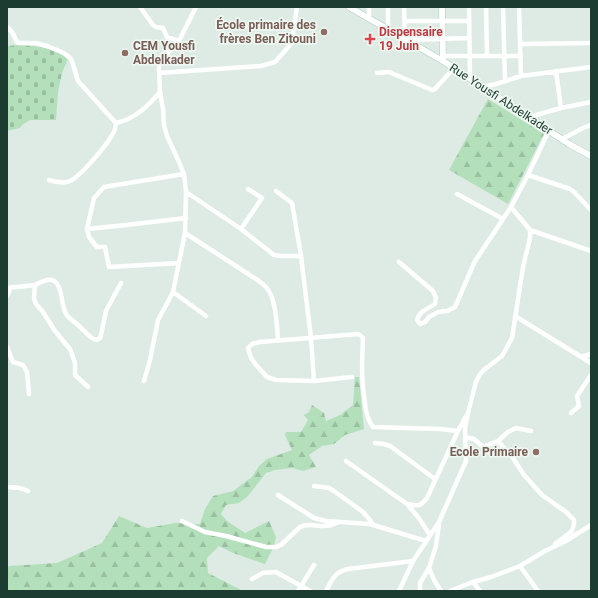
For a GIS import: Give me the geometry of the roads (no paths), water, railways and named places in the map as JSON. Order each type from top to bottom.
[{"type":"main road","name":"Rue Yousfi Abdelkader","points":[[350,7],[388,30],[443,59],[470,79],[529,118],[591,156]]},
{"type":"main road","points":[[442,7],[443,59]]},
{"type":"street","points":[[140,7],[153,25],[163,28],[167,37],[179,41]]},
{"type":"street","points":[[144,381],[158,320],[173,292],[186,233],[186,192],[184,174],[164,126],[160,92],[159,65],[179,41],[196,7]]},
{"type":"street","points":[[159,73],[262,66],[274,62],[290,44],[294,33],[297,7]]},
{"type":"street","points":[[369,7],[369,18]]},
{"type":"street","points":[[388,7],[388,30]]},
{"type":"street","points":[[404,7],[406,40],[469,38]]},
{"type":"street","points":[[469,7],[470,79]]},
{"type":"street","points":[[486,7],[487,56]]},
{"type":"street","points":[[503,7],[505,81]]},
{"type":"street","points":[[519,7],[521,76]]},
{"type":"street","points":[[405,21],[469,21]]},
{"type":"street","points":[[7,27],[13,31],[18,43],[36,43],[47,46],[64,53],[70,58],[78,81],[116,123]]},
{"type":"street","points":[[520,44],[591,43]]},
{"type":"street","points":[[443,59],[470,56],[521,56]]},
{"type":"street","points":[[378,73],[389,72],[432,90],[435,89],[454,68]]},
{"type":"street","points":[[483,87],[521,76],[591,68]]},
{"type":"street","points":[[556,71],[562,108]]},
{"type":"street","points":[[116,123],[122,122],[134,116],[149,105],[160,92]]},
{"type":"street","points":[[529,118],[562,108],[591,102]]},
{"type":"street","points":[[49,180],[61,183],[69,182],[78,176],[107,144],[115,129],[116,123]]},
{"type":"street","points":[[562,139],[582,128],[591,125]]},
{"type":"street","points":[[399,262],[433,291],[436,298],[435,304],[420,312],[417,320],[420,324],[438,312],[447,311],[455,307],[475,261],[511,207],[549,130]]},
{"type":"street","points":[[179,263],[109,267],[105,247],[97,247],[89,237],[87,229],[94,198],[104,187],[184,174]]},
{"type":"street","points":[[528,175],[570,189],[591,210]]},
{"type":"street","points":[[241,230],[262,198],[248,189]]},
{"type":"street","points":[[276,191],[292,203],[301,256],[311,338],[314,381]]},
{"type":"street","points":[[186,192],[274,255],[301,256]]},
{"type":"street","points":[[457,194],[503,219]]},
{"type":"street","points":[[511,207],[530,230],[591,251]]},
{"type":"street","points":[[87,229],[186,218]]},
{"type":"street","points":[[399,591],[413,561],[439,522],[466,461],[465,428],[476,382],[480,374],[485,369],[502,356],[512,338],[523,267],[530,238],[530,230]]},
{"type":"street","points":[[186,233],[266,287],[275,312],[278,340]]},
{"type":"street","points":[[7,296],[9,287],[35,285],[46,280],[52,280],[59,287],[66,314],[89,336],[97,340],[101,335],[106,311],[121,283]]},
{"type":"street","points":[[35,285],[34,298],[36,304],[70,349],[75,363],[75,375],[88,387]]},
{"type":"street","points":[[173,292],[206,316]]},
{"type":"street","points":[[515,316],[591,363]]},
{"type":"street","points":[[352,377],[314,381],[276,380],[267,377],[256,365],[251,358],[248,348],[252,344],[260,342],[358,334],[363,338],[362,385],[366,410],[373,427],[458,431]]},
{"type":"street","points":[[7,347],[13,362],[23,366],[28,372],[29,394]]},
{"type":"street","points":[[581,357],[591,354]]},
{"type":"street","points":[[571,413],[579,406],[578,396],[591,375]]},
{"type":"street","points":[[407,504],[419,505],[423,503],[431,490],[458,431],[468,413]]},
{"type":"street","points":[[465,437],[474,439],[483,447],[498,441],[508,432],[516,428],[531,431]]},
{"type":"street","points":[[498,441],[513,458],[524,476],[542,495],[566,512],[574,520],[572,531],[549,549]]},
{"type":"street","points":[[375,443],[390,446],[435,479]]},
{"type":"street","points":[[346,461],[407,504],[430,534]]},
{"type":"street","points":[[314,486],[329,488],[334,491],[363,512],[373,525]]},
{"type":"street","points":[[7,487],[20,488],[28,491]]},
{"type":"street","points":[[278,495],[314,518],[326,521],[373,525],[426,540]]},
{"type":"street","points":[[182,521],[205,532],[266,547],[276,547],[281,545],[303,525],[328,526],[339,522]]},
{"type":"street","points":[[420,591],[420,583],[429,568],[436,546],[439,522]]},
{"type":"street","points":[[450,591],[520,566],[566,541],[591,525]]},
{"type":"street","points":[[326,591],[335,574],[341,571],[413,561]]},
{"type":"street","points":[[298,591],[314,565]]},
{"type":"street","points":[[520,566],[538,591]]},
{"type":"street","points":[[429,568],[440,591]]},
{"type":"street","points":[[252,579],[263,574],[276,572],[310,591]]},
{"type":"street","points":[[473,582],[480,591]]},
{"type":"place","name":"École primaire des frères Ben Zitouni","points":[[324,32]]},
{"type":"place","name":"Dispensaire 19 Juin","points":[[370,39]]},
{"type":"place","name":"CEM Yousfi Abdelkader","points":[[125,53]]},
{"type":"place","name":"Ecole Primaire","points":[[536,452]]}]
